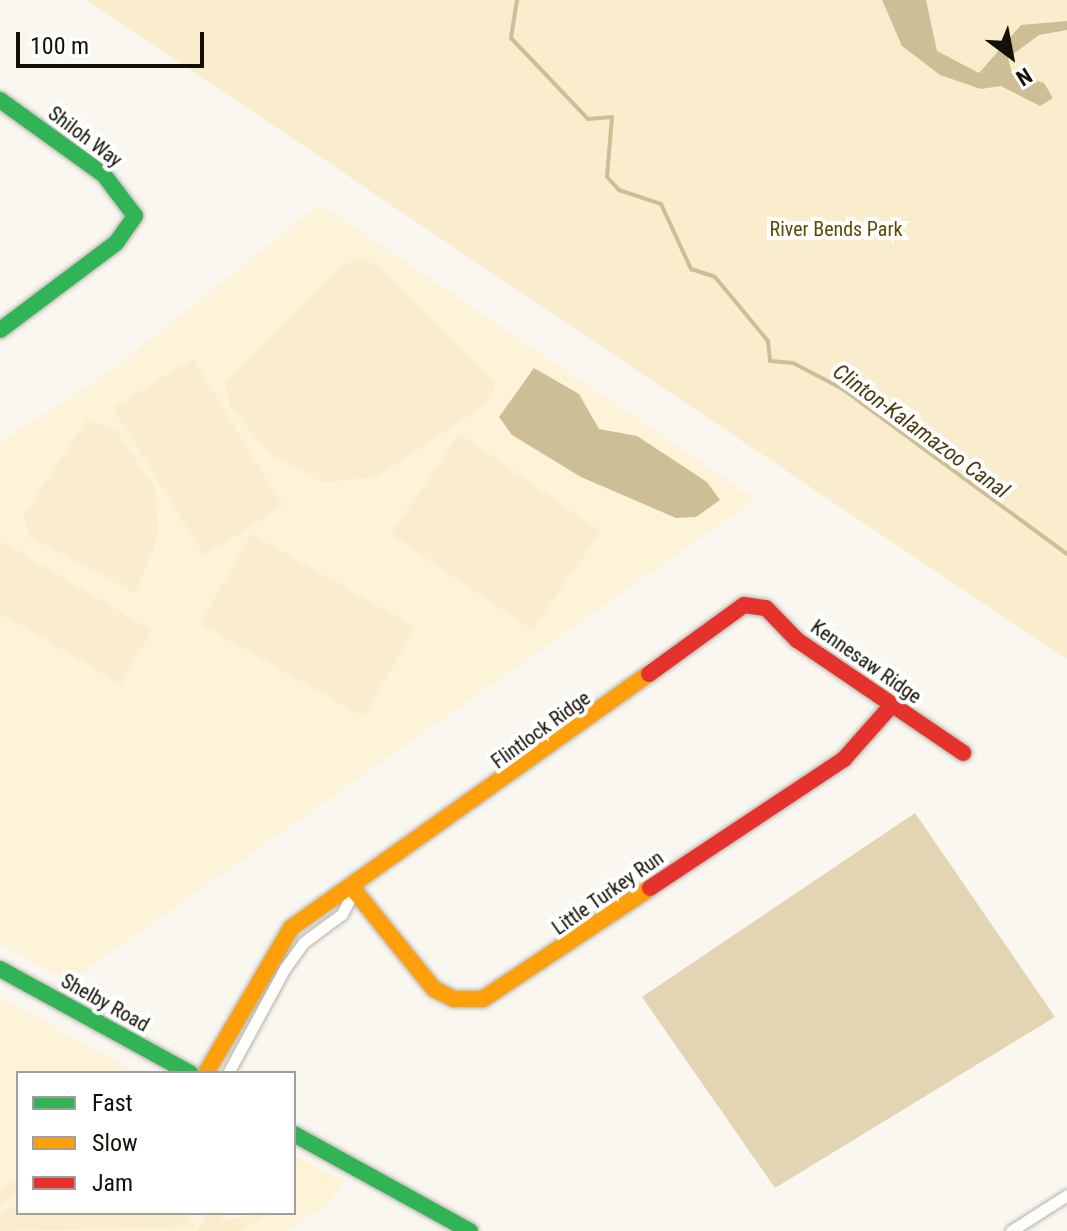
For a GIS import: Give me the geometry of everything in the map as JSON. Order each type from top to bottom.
[{"type":"street","name":"Shiloh Way","points":[[0,100],[104,175],[135,216],[116,243],[0,330]]},
{"type":"street","name":"Kennesaw Ridge","points":[[750,603],[963,753]]},
{"type":"street","name":"Flintlock Ridge","points":[[207,1071],[264,966],[291,928],[354,890],[750,603]]},
{"type":"street","name":"Little Turkey Run","points":[[354,890],[434,989],[454,999],[483,999],[834,766],[892,705]]},
{"type":"street","name":"Flintlock Ridge","points":[[229,1071],[304,942],[342,914],[354,890]]},
{"type":"street","points":[[264,966],[281,977]]},
{"type":"street","name":"Shelby Road","points":[[0,969],[186,1071]]},
{"type":"street","points":[[296,1135],[470,1231]]},
{"type":"street","points":[[1011,1231],[1067,1195]]},
{"type":"shaded area","points":[[882,0],[926,0],[937,51],[979,73],[1021,25],[1067,21],[1067,30],[1039,35],[1008,58],[1012,73],[1044,83],[1053,98],[1040,106],[1001,86],[981,89],[940,75],[902,46]]},
{"type":"shaded area","points":[[320,204],[756,499],[70,981],[0,944],[0,442],[116,367]]},
{"type":"shaded area","points":[[534,368],[579,394],[599,429],[637,436],[707,482],[720,500],[696,517],[676,518],[581,477],[512,435],[499,417]]},
{"type":"shaded area","points":[[915,813],[1055,1017],[775,1188],[642,997]]},
{"type":"shaded area","points":[[0,997],[134,1071],[16,1071],[16,1215],[296,1215],[296,1156],[344,1181],[325,1207],[286,1231],[0,1231]]},
{"type":"green space","name":"River Bends Park","points":[[87,0],[1067,0],[1067,659],[682,401]]},
{"type":"green space","points":[[361,258],[379,267],[496,383],[488,402],[378,476],[324,483],[273,457],[230,407],[224,382],[339,268]]},
{"type":"green space","points":[[193,359],[283,506],[204,555],[113,408]]},
{"type":"green space","points":[[87,420],[117,431],[155,488],[159,535],[135,593],[30,537],[24,515]]},
{"type":"green space","points":[[459,434],[601,531],[532,630],[391,534]]},
{"type":"green space","points":[[251,534],[415,627],[364,717],[200,624]]},
{"type":"green space","points":[[0,541],[152,630],[121,684],[0,613]]},
{"type":"green space","points":[[16,1180],[16,1194],[0,1204],[0,1190]]},
{"type":"green space","points":[[16,1205],[16,1215],[187,1215],[195,1227],[0,1231],[0,1215]]},
{"type":"green space","points":[[207,1215],[223,1215],[222,1221],[265,1215],[239,1231],[197,1231]]},
{"type":"waterway","name":"Clinton-Kalamazoo Canal","points":[[517,0],[511,38],[588,119],[612,117],[607,177],[619,190],[661,204],[691,269],[715,277],[768,341],[770,361],[793,363],[841,388],[1067,554]]},
{"type":"traffic: fast","points":[[0,100],[104,175],[135,216],[116,243],[0,330]]},
{"type":"traffic: fast","points":[[0,969],[186,1071]]},
{"type":"traffic: fast","points":[[296,1135],[470,1231]]},
{"type":"traffic: slow","points":[[207,1071],[291,928],[649,674]]},
{"type":"traffic: slow","points":[[354,890],[434,989],[454,999],[483,999],[650,888]]},
{"type":"traffic: jam","points":[[649,674],[744,605],[766,608],[797,640],[963,753]]},
{"type":"traffic: jam","points":[[650,888],[844,759],[892,705]]}]
